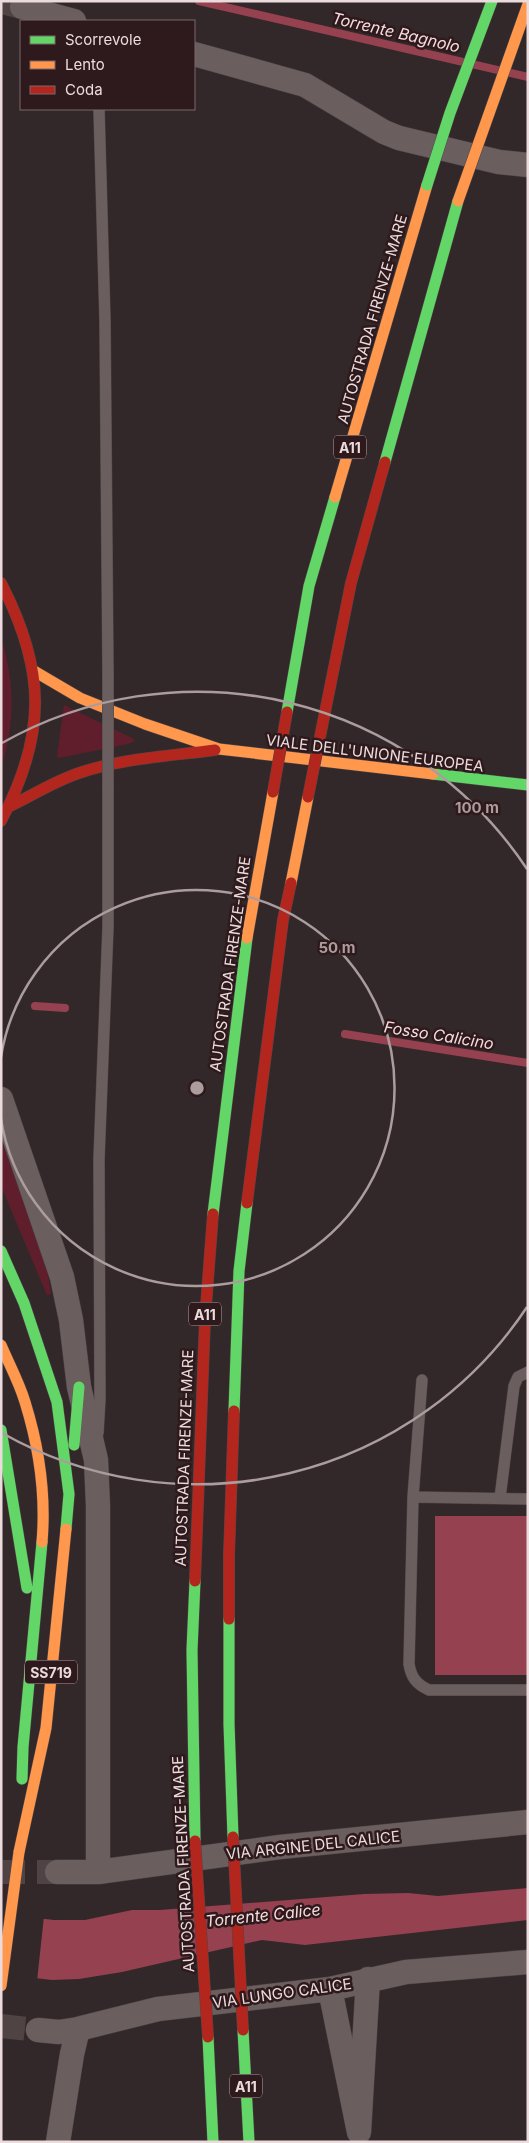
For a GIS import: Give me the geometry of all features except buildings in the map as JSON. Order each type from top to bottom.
[{"type":"main road","name":"AUTOSTRADA FIRENZE-MARE","points":[[214,2142],[195,1841],[192,1650],[205,1319],[215,1191],[246,944],[309,586],[427,185],[450,113],[492,1]]},
{"type":"main road","name":"A11","points":[[249,2142],[229,1724],[229,1555],[239,1271],[283,920],[351,583],[458,201],[528,4]]},
{"type":"main road","points":[[1,583],[13,604],[27,637],[34,672],[36,706],[33,740],[25,774],[10,806],[1,820]]},
{"type":"main road","name":"VIALE DELL'UNIONE EUROPEA","points":[[34,672],[80,698],[145,724],[219,749],[360,767],[528,785]]},
{"type":"main road","name":"VIALE DELL'UNIONE EUROPEA","points":[[10,806],[79,773],[131,760],[219,749]]},
{"type":"main road","name":"SS719","points":[[1,1251],[24,1303],[58,1402],[68,1494],[46,1728],[20,1850],[1,1986]]},
{"type":"main road","name":"SS719","points":[[1,1345],[25,1401],[40,1462],[44,1519],[22,1747],[20,1850]]},
{"type":"main road","points":[[68,1494],[80,1387]]},
{"type":"main road","points":[[1,1430],[34,1631]]},
{"type":"street","points":[[22,7],[70,20]]},
{"type":"street","points":[[195,54],[305,85],[384,132],[399,138],[499,162],[528,165]]},
{"type":"street","points":[[1,1099],[62,1277],[71,1320],[80,1387],[96,1460],[98,1506],[98,1872]]},
{"type":"street","name":"VIA ARGINE DEL CALICE","points":[[57,1872],[98,1872],[280,1847],[528,1822]]},
{"type":"street","name":"VIA LUNGO CALICE","points":[[38,2030],[59,2032],[158,2009],[330,1989],[406,1972],[528,1962]]},
{"type":"street","points":[[359,2137],[368,1980]]},
{"type":"street","points":[[330,1989],[359,2137]]},
{"type":"street","points":[[58,2142],[72,2054],[78,2029]]},
{"type":"lane","points":[[96,1460],[100,1399],[99,1159],[108,928],[105,321],[99,110]]},
{"type":"lane","points":[[500,1498],[514,1386],[518,1377],[528,1372]]},
{"type":"lane","points":[[422,1380],[412,1497],[409,1664],[411,1673],[416,1682],[429,1690],[528,1690]]},
{"type":"lane","points":[[412,1497],[528,1499]]},
{"type":"shaded area","points":[[1,639],[9,671],[12,703],[9,736],[1,768]]},
{"type":"shaded area","points":[[64,705],[135,741],[128,744],[57,757]]},
{"type":"shaded area","points":[[1,1138],[48,1274],[51,1294],[47,1295],[1,1186]]},
{"type":"water","points":[[435,1516],[528,1516],[528,1675],[435,1675]]},
{"type":"water","name":"Torrente Calice","points":[[528,1888],[528,1920],[305,1945],[262,1940],[122,1972],[79,1979],[52,1980],[1,1974],[1,1914],[54,1920],[85,1920],[132,1910],[160,1910],[364,1894],[408,1893],[438,1896]]},
{"type":"pier","points":[[1,1912],[44,1916],[37,1981],[1,1976]]},
{"type":"waterway","name":"Torrente Bagnolo","points":[[199,1],[528,77]]},
{"type":"waterway","name":"Fosso Calicino","points":[[35,1006],[65,1008]]},
{"type":"waterway","name":"Fosso Calicino","points":[[345,1034],[528,1063]]},
{"type":"tunnel","points":[[1,2],[22,7]]},
{"type":"tunnel","points":[[1,1872],[57,1872]]},
{"type":"tunnel","points":[[1,2026],[38,2030]]},
{"type":"traffic: fast","points":[[427,185],[450,113],[492,1]]},
{"type":"traffic: fast","points":[[385,462],[458,201]]},
{"type":"traffic: fast","points":[[287,712],[309,586],[335,497]]},
{"type":"traffic: fast","points":[[433,774],[528,785]]},
{"type":"traffic: fast","points":[[213,1214],[247,938]]},
{"type":"traffic: fast","points":[[234,1411],[239,1271],[247,1203]]},
{"type":"traffic: fast","points":[[1,1251],[24,1303],[57,1402],[69,1494],[66,1529]]},
{"type":"traffic: fast","points":[[74,1445],[79,1387]]},
{"type":"traffic: fast","points":[[1,1430],[27,1588]]},
{"type":"traffic: fast","points":[[22,1779],[23,1747],[42,1542]]},
{"type":"traffic: fast","points":[[195,1581],[192,1650],[195,1841]]},
{"type":"traffic: fast","points":[[229,1619],[229,1724],[233,1837]]},
{"type":"traffic: fast","points":[[243,2030],[249,2142]]},
{"type":"traffic: fast","points":[[208,2037],[213,2142]]},
{"type":"traffic: slow","points":[[458,201],[528,4]]},
{"type":"traffic: slow","points":[[335,497],[427,185]]},
{"type":"traffic: slow","points":[[34,671],[80,698],[145,724],[219,749],[433,774]]},
{"type":"traffic: slow","points":[[247,938],[273,792]]},
{"type":"traffic: slow","points":[[291,883],[308,797]]},
{"type":"traffic: slow","points":[[1,1345],[23,1395],[38,1454],[43,1507],[42,1542]]},
{"type":"traffic: slow","points":[[19,1852],[46,1728],[66,1529]]},
{"type":"traffic: slow","points":[[1,1986],[19,1852]]},
{"type":"traffic: jam","points":[[324,717],[351,583],[385,462]]},
{"type":"traffic: jam","points":[[1,583],[16,615],[26,645],[33,674],[35,702],[33,730],[27,759],[1,821]]},
{"type":"traffic: jam","points":[[273,792],[287,712]]},
{"type":"traffic: jam","points":[[308,797],[324,717]]},
{"type":"traffic: jam","points":[[10,806],[61,780],[96,768],[147,758],[215,750]]},
{"type":"traffic: jam","points":[[247,1203],[283,920],[291,883]]},
{"type":"traffic: jam","points":[[195,1581],[205,1319],[213,1214]]},
{"type":"traffic: jam","points":[[229,1619],[229,1555],[234,1411]]},
{"type":"traffic: jam","points":[[233,1837],[243,2030]]},
{"type":"traffic: jam","points":[[195,1841],[208,2037]]}]
